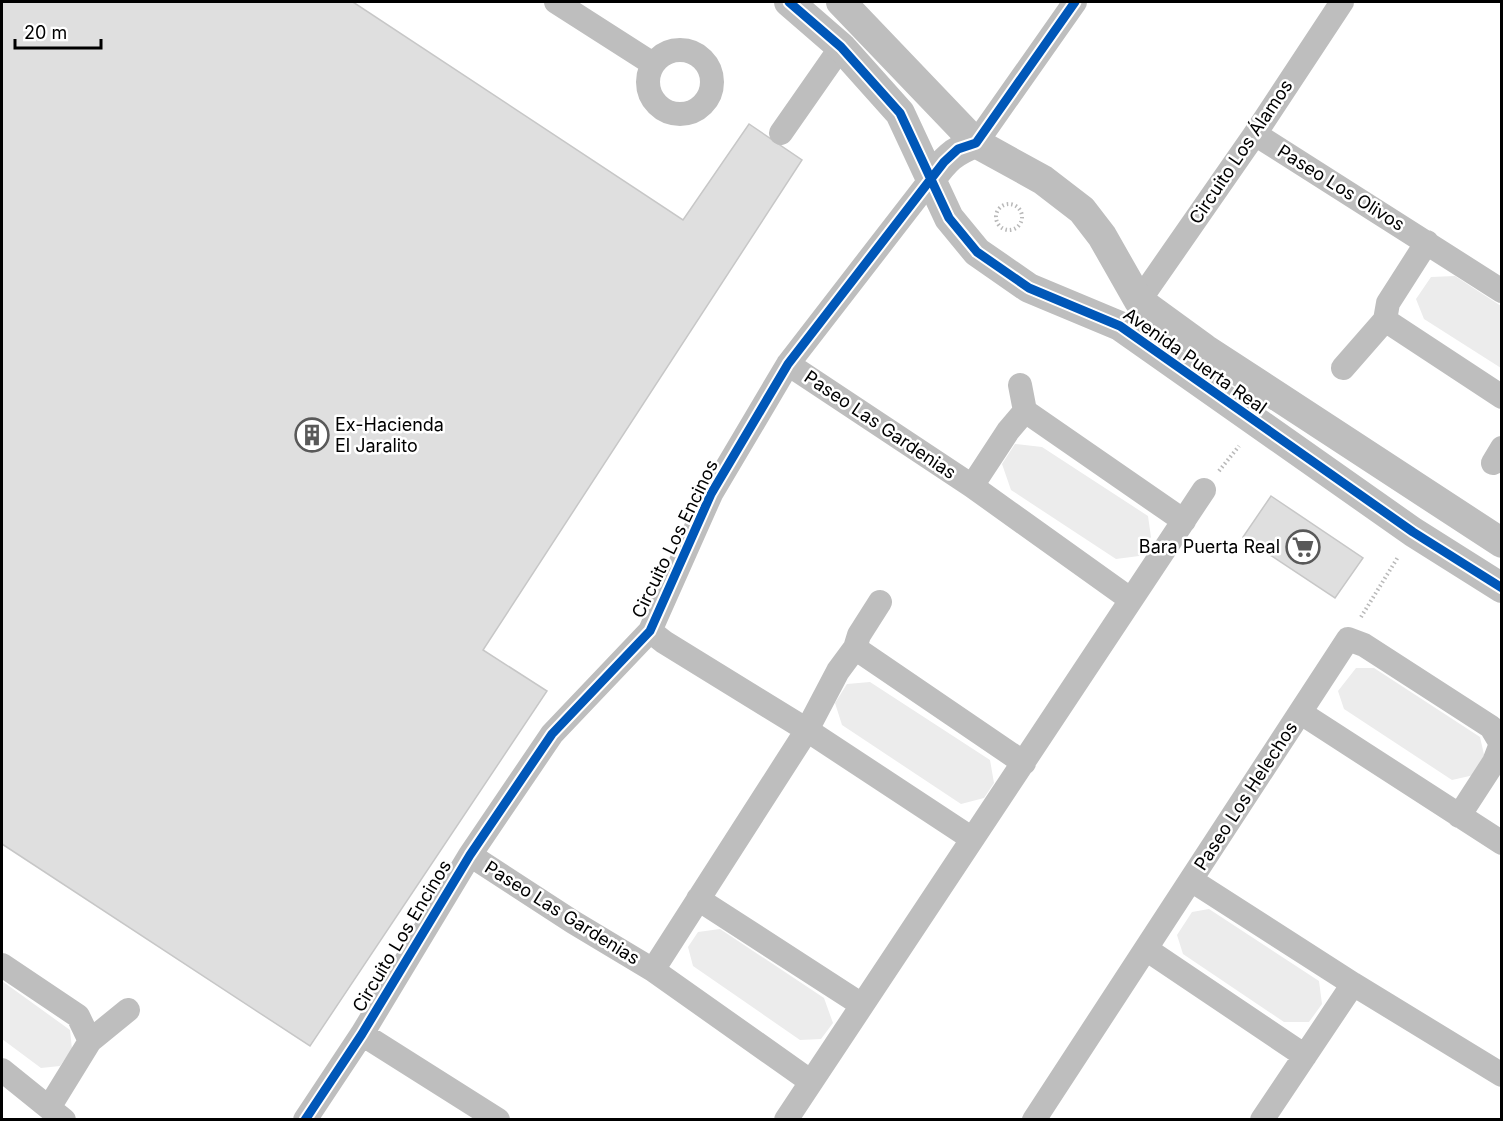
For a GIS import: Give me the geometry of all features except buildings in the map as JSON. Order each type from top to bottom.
[{"type":"street","points":[[558,2],[653,64]]},
{"type":"street","name":"Avenida Puerta Real","points":[[789,2],[841,47],[900,113],[949,218],[977,252],[1029,288],[1120,326],[1413,532],[1502,588]]},
{"type":"street","name":"Circuito Los Álamos","points":[[1139,301],[1255,134],[1341,2]]},
{"type":"street","points":[[931,179],[958,149],[976,143],[1069,4]]},
{"type":"street","name":"Avenida Puerta Real","points":[[850,10],[976,143],[1043,180],[1082,210],[1102,236],[1139,301],[1197,344],[1502,543]]},
{"type":"street","points":[[782,133],[841,47],[850,10]]},
{"type":"street","name":"Paseo Los Olivos","points":[[1255,134],[1502,291]]},
{"type":"street","name":"Circuito Los Encinos","points":[[305,1119],[362,1034],[470,855],[552,734],[650,631],[711,494],[789,363],[931,179]]},
{"type":"street","points":[[1343,368],[1385,320],[1388,303],[1427,242]]},
{"type":"street","points":[[1120,326],[1139,301]]},
{"type":"street","points":[[1385,320],[1502,397]]},
{"type":"street","name":"Paseo Las Gardenias","points":[[789,363],[972,486],[1130,599]]},
{"type":"street","points":[[1020,385],[1025,411],[1184,520]]},
{"type":"street","name":"Paseo Las Gardenias","points":[[972,486],[1008,430],[1025,411]]},
{"type":"street","points":[[786,1119],[1204,490]]},
{"type":"street","name":"Paseo Las Gardenias","points":[[653,970],[807,730],[838,671],[855,648],[859,635],[880,602]]},
{"type":"street","points":[[650,631],[663,642],[807,730],[971,838]]},
{"type":"street","points":[[1348,639],[1364,645],[1491,727],[1501,741],[1494,762],[1460,816]]},
{"type":"street","name":"Paseo Los Helechos","points":[[1034,1119],[1348,639]]},
{"type":"street","points":[[855,648],[1024,763]]},
{"type":"street","name":"Paseo Los Helechos","points":[[1301,713],[1502,843]]},
{"type":"street","name":"Paseo Las Gardenias","points":[[470,855],[573,922],[653,970],[810,1081]]},
{"type":"street","name":"Paseo Los Helechos","points":[[1191,880],[1353,984],[1502,1075]]},
{"type":"street","points":[[698,899],[862,1005]]},
{"type":"street","points":[[1146,949],[1305,1056]]},
{"type":"street","points":[[2,965],[78,1016],[90,1041]]},
{"type":"street","points":[[1262,1119],[1353,984]]},
{"type":"street","points":[[2,1070],[57,1113],[90,1041],[128,1010]]},
{"type":"street","name":"Circuito Los Encinos","points":[[362,1034],[498,1119]]},
{"type":"path","points":[[1004,204],[1018,206],[1023,214],[1018,227],[1010,230],[1002,228],[996,218],[998,210],[1004,204]]},
{"type":"path","points":[[1204,490],[1256,423]]},
{"type":"path","points":[[1348,639],[1413,532]]},
{"type":"shaded area","points":[[1455,276],[1501,306],[1501,368],[1424,319],[1416,299],[1431,277]]},
{"type":"shaded area","points":[[1015,444],[1042,447],[1148,516],[1151,537],[1139,556],[1116,559],[1011,490],[1002,464]]},
{"type":"shaded area","points":[[1356,668],[1374,668],[1480,737],[1485,759],[1474,775],[1452,780],[1344,709],[1338,691]]},
{"type":"shaded area","points":[[870,682],[990,760],[994,783],[984,798],[961,804],[842,725],[835,703],[847,684]]},
{"type":"shaded area","points":[[1209,909],[1319,981],[1322,1004],[1309,1022],[1284,1022],[1183,954],[1177,935],[1192,912]]},
{"type":"shaded area","points":[[720,929],[824,998],[833,1023],[821,1039],[800,1040],[693,966],[688,947],[698,932]]},
{"type":"shaded area","points":[[2,981],[70,1030],[72,1049],[60,1066],[41,1068],[2,1039]]},
{"type":"cycle path","points":[[789,2],[841,47],[900,113],[949,218],[977,252],[1029,288],[1120,326],[1413,532],[1502,588]]},
{"type":"cycle path","points":[[305,1120],[362,1034],[470,855],[552,734],[650,631],[711,494],[788,364],[944,162],[958,149],[976,143],[1075,2]]},
{"type":"place","name":"Ex-Hacienda El Jaralito","points":[[312,435]]},
{"type":"place","name":"Bara Puerta Real","points":[[1303,547]]}]
